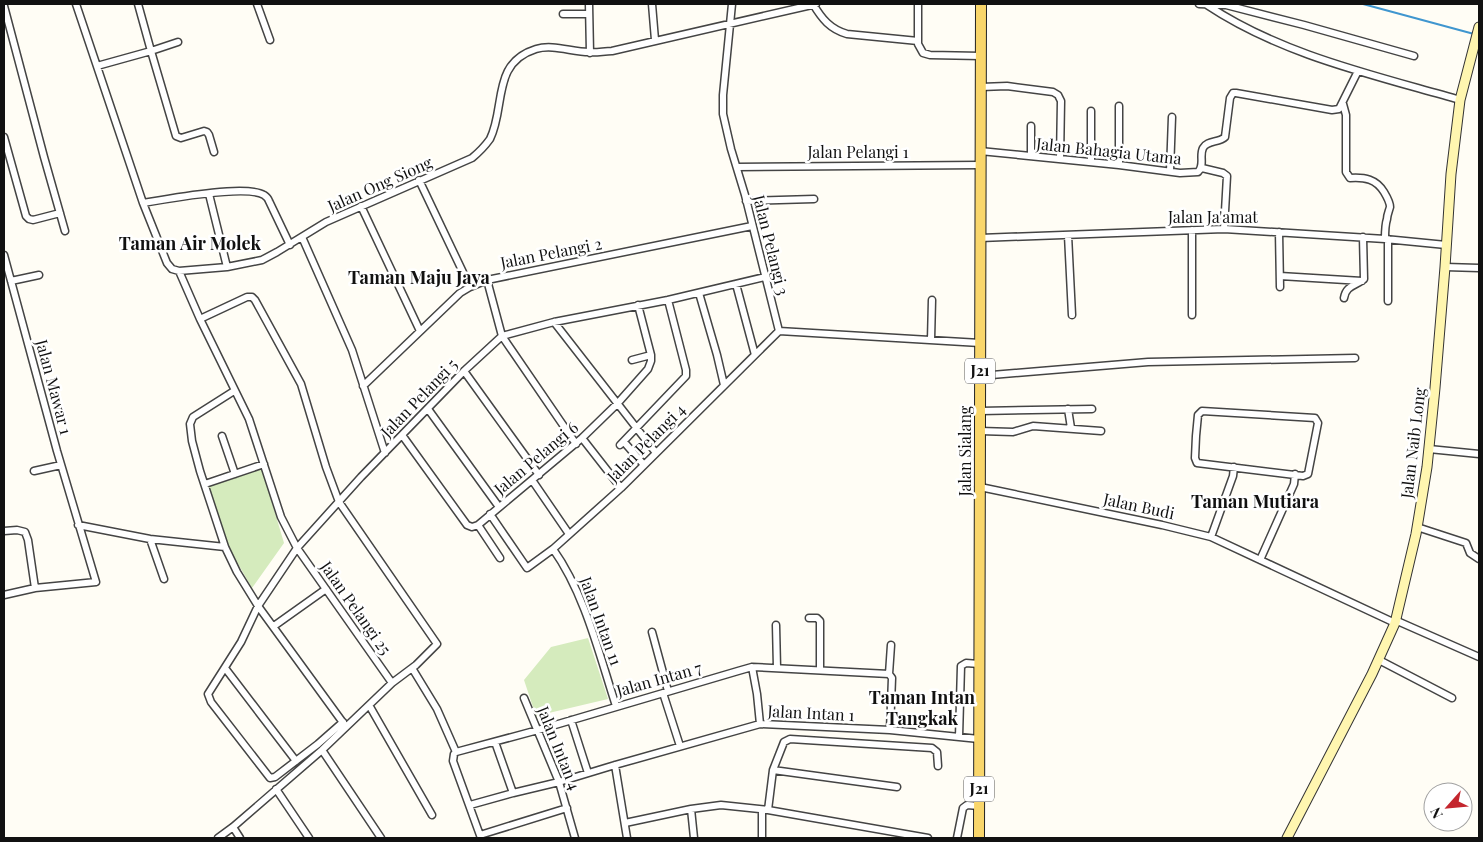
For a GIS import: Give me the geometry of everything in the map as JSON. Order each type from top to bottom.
[{"type":"main road","name":"Jalan Sialang","points":[[979,838],[981,4]]},
{"type":"main road","name":"Jalan Naib Long","points":[[1287,838],[1379,660],[1395,621],[1417,527],[1429,449],[1451,174],[1460,100],[1478,43],[1479,27]]},
{"type":"street","points":[[76,4],[144,203],[167,263],[172,269],[179,271]]},
{"type":"street","points":[[138,4],[176,136],[181,138],[204,131],[207,132],[210,135],[214,152]]},
{"type":"street","points":[[257,4],[270,40]]},
{"type":"street","points":[[589,4],[590,53]]},
{"type":"street","points":[[652,4],[654,40]]},
{"type":"street","name":"Jalan Pelangi 3","points":[[732,4],[723,95],[723,114],[779,331]]},
{"type":"street","points":[[815,4],[822,18],[837,31],[847,34],[918,41]]},
{"type":"street","name":"Jalan Ong Siong","points":[[179,271],[227,268],[262,260],[326,222],[420,180],[466,162],[476,155],[490,138],[502,83],[508,70],[523,55],[543,48],[590,53],[612,51],[815,4]]},
{"type":"street","points":[[918,4],[918,41],[921,51],[926,55],[981,56]]},
{"type":"street","points":[[1199,4],[1226,5],[1414,56]]},
{"type":"street","points":[[1207,5],[1224,16],[1289,48],[1358,71],[1460,100]]},
{"type":"street","points":[[4,6],[41,149],[66,231]]},
{"type":"street","points":[[563,14],[589,14]]},
{"type":"street","points":[[97,66],[178,42]]},
{"type":"street","points":[[1358,71],[1343,104],[1346,115],[1346,172],[1350,178],[1368,178],[1374,181],[1380,186],[1390,203],[1390,210],[1387,216],[1386,239],[1388,301]]},
{"type":"street","points":[[981,87],[1007,86],[1053,92],[1058,95],[1060,100],[1060,159]]},
{"type":"street","name":"Jalan Bahagia Utama","points":[[980,151],[1180,173],[1195,173],[1202,168],[1202,149],[1204,146],[1222,140],[1225,137],[1230,98],[1233,93],[1332,110],[1339,109],[1343,104]]},
{"type":"street","points":[[1119,106],[1119,165]]},
{"type":"street","points":[[1091,111],[1091,162]]},
{"type":"street","points":[[1170,171],[1172,117]]},
{"type":"street","points":[[1031,126],[1031,156]]},
{"type":"street","points":[[4,137],[28,219],[33,220],[60,213]]},
{"type":"street","name":"Jalan Pelangi 1","points":[[737,167],[980,165]]},
{"type":"street","points":[[1202,168],[1223,172],[1227,176],[1224,229]]},
{"type":"street","points":[[420,180],[470,287]]},
{"type":"street","points":[[144,203],[234,190],[260,193],[269,201],[290,245]]},
{"type":"street","points":[[208,194],[227,268]]},
{"type":"street","points":[[746,201],[814,200]]},
{"type":"street","points":[[361,206],[420,331]]},
{"type":"street","name":"Jalan Pelangi 2","points":[[363,386],[460,293],[487,280],[752,226]]},
{"type":"street","name":"Jalan Ja'amat","points":[[980,238],[1224,229],[1446,244]]},
{"type":"street","points":[[1192,230],[1192,315]]},
{"type":"street","points":[[1279,232],[1280,287]]},
{"type":"street","points":[[1068,235],[1072,315]]},
{"type":"street","points":[[302,236],[352,350],[385,453]]},
{"type":"street","points":[[1344,298],[1345,290],[1364,279],[1363,237]]},
{"type":"street","name":"Jalan Mawar 1","points":[[4,255],[61,465],[96,582],[35,588]]},
{"type":"street","points":[[1445,267],[1479,268]]},
{"type":"street","name":"Jalan Pelangi 25","points":[[179,271],[249,419],[281,517],[296,548],[392,683]]},
{"type":"street","points":[[11,281],[39,275]]},
{"type":"street","points":[[1280,276],[1362,281]]},
{"type":"street","name":"Jalan Pelangi 5","points":[[296,761],[275,778],[270,778],[211,702],[208,693],[241,642],[258,606],[296,548],[464,371],[502,336],[554,322],[638,304],[668,300],[765,277]]},
{"type":"street","points":[[487,280],[502,336],[576,444]]},
{"type":"street","points":[[736,284],[755,354]]},
{"type":"street","points":[[699,293],[718,355],[724,385]]},
{"type":"street","points":[[200,318],[247,297],[252,297],[255,300],[301,384],[326,467],[339,502],[437,644],[345,725],[296,761],[224,668]]},
{"type":"street","points":[[644,466],[622,444],[684,378],[686,373],[668,300]]},
{"type":"street","points":[[931,340],[932,300]]},
{"type":"street","points":[[632,360],[651,355],[638,304]]},
{"type":"street","points":[[554,322],[656,453]]},
{"type":"street","points":[[779,331],[980,343]]},
{"type":"street","name":"Jalan Pelangi 4","points":[[490,514],[527,568],[553,548],[621,488],[779,331]]},
{"type":"street","name":"Jalan Pelangi 6","points":[[478,525],[576,444],[617,404],[648,369],[651,355]]},
{"type":"street","points":[[980,376],[1148,362],[1355,358]]},
{"type":"street","points":[[464,371],[539,475]]},
{"type":"street","points":[[234,390],[197,414],[191,420],[190,429],[225,547],[258,606],[345,725]]},
{"type":"street","points":[[428,409],[499,508]]},
{"type":"street","points":[[980,412],[1092,409]]},
{"type":"street","points":[[1068,410],[1071,428]]},
{"type":"street","points":[[1202,411],[1314,418],[1318,421],[1308,474],[1305,476],[1234,467],[1199,464],[1196,462],[1198,415],[1202,411]]},
{"type":"street","points":[[980,431],[1013,432],[1033,426],[1101,431]]},
{"type":"street","points":[[402,435],[467,525],[472,527],[478,525],[500,558]]},
{"type":"street","points":[[222,436],[235,474]]},
{"type":"street","points":[[582,438],[621,488]]},
{"type":"street","points":[[1429,449],[1479,454]]},
{"type":"street","points":[[205,484],[264,464]]},
{"type":"street","points":[[34,470],[61,465]]},
{"type":"street","points":[[1211,537],[1233,476],[1234,467]]},
{"type":"street","points":[[1260,560],[1294,484],[1295,474]]},
{"type":"street","points":[[532,480],[569,534]]},
{"type":"street","name":"Jalan Budi","points":[[980,488],[1162,525],[1211,537],[1479,657]]},
{"type":"street","points":[[78,525],[150,539],[225,547]]},
{"type":"street","points":[[1417,527],[1466,543],[1470,553],[1479,559]]},
{"type":"street","points":[[4,531],[17,530],[25,532],[28,540],[35,588],[4,595]]},
{"type":"street","points":[[150,539],[164,579]]},
{"type":"street","name":"Jalan Intan 11","points":[[553,548],[569,573],[578,594],[616,706]]},
{"type":"street","points":[[274,626],[326,589]]},
{"type":"street","points":[[810,618],[817,618],[820,621],[820,670]]},
{"type":"street","points":[[776,625],[776,668]]},
{"type":"street","points":[[652,632],[680,746]]},
{"type":"street","points":[[890,730],[892,678],[888,673],[891,645]]},
{"type":"street","points":[[1379,660],[1452,698]]},
{"type":"street","points":[[959,737],[961,666],[964,663],[979,664]]},
{"type":"street","points":[[752,667],[760,724]]},
{"type":"street","name":"Jalan Intan 7","points":[[456,752],[752,667],[888,673]]},
{"type":"street","points":[[412,668],[437,709],[456,752],[453,758],[454,764],[481,837],[567,808]]},
{"type":"street","name":"Jalan Intan 4","points":[[524,698],[559,782],[575,838]]},
{"type":"street","points":[[369,705],[432,815]]},
{"type":"street","points":[[571,720],[588,773]]},
{"type":"street","name":"Jalan Intan 1","points":[[470,805],[559,782],[615,764],[760,724],[890,730],[979,739]]},
{"type":"street","points":[[218,838],[322,750],[345,725]]},
{"type":"street","points":[[762,838],[772,770],[784,742],[790,740],[932,748],[937,752],[938,766]]},
{"type":"street","points":[[495,742],[513,793]]},
{"type":"street","points":[[322,750],[381,838]]},
{"type":"street","points":[[615,764],[627,838]]},
{"type":"street","points":[[772,770],[897,787]]},
{"type":"street","points":[[276,789],[309,838]]},
{"type":"street","points":[[625,823],[721,805],[765,810],[928,838]]},
{"type":"street","points":[[957,838],[963,808],[979,806]]},
{"type":"street","points":[[690,810],[694,838]]},
{"type":"street","points":[[233,827],[240,838]]},
{"type":"green space","points":[[262,469],[284,543],[252,588],[230,550],[208,487]]},
{"type":"green space","points":[[588,638],[608,699],[536,716],[524,680],[551,647]]},
{"type":"waterway","points":[[1363,4],[1474,34]]},
{"type":"district","name":"Taman Air Molek","points":[[190,244]]},
{"type":"district","name":"Taman Maju Jaya","points":[[419,278]]},
{"type":"district","name":"Taman Mutiara","points":[[1255,502]]},
{"type":"district","name":"Taman Intan Tangkak","points":[[922,708]]}]
